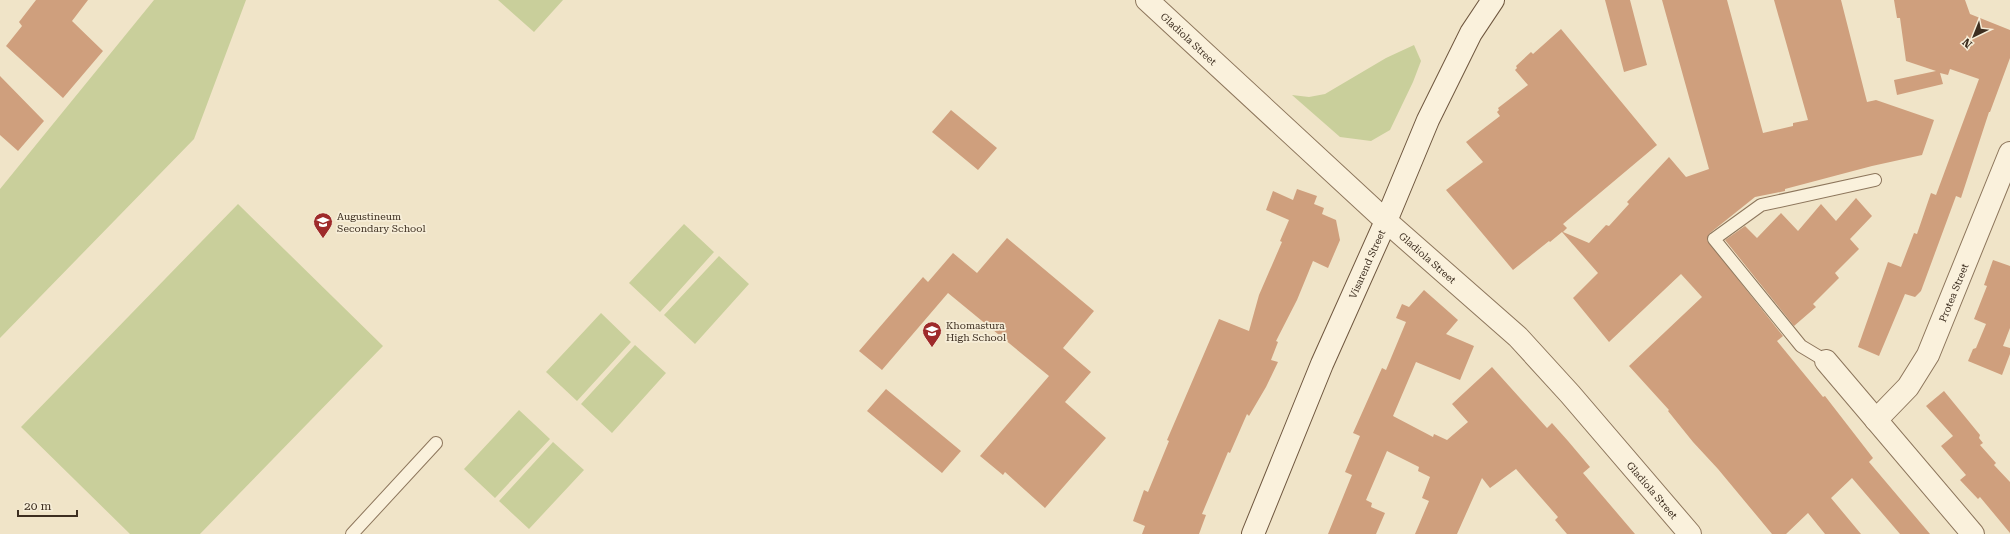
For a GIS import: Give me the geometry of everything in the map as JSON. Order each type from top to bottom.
[{"type":"street","name":"Gladiola Street","points":[[1147,0],[1386,221],[1518,337],[1570,394],[1690,534]]},
{"type":"street","name":"Visarend Street","points":[[1253,534],[1322,364],[1386,221],[1428,120],[1457,58],[1471,33],[1493,0]]},
{"type":"street","name":"Protea Street","points":[[1876,420],[1908,387],[1928,355],[2010,153]]},
{"type":"street","points":[[1826,361],[1973,534]]},
{"type":"lane","points":[[1826,361],[1801,346],[1714,239],[1761,205],[1875,180]]},
{"type":"lane","points":[[352,534],[436,443]]},
{"type":"green space","points":[[154,0],[246,0],[194,139],[0,338],[0,189]]},
{"type":"green space","points":[[498,0],[563,0],[534,32]]},
{"type":"green space","points":[[1414,45],[1421,61],[1413,82],[1390,130],[1371,141],[1340,137],[1292,95],[1309,97],[1325,94],[1386,58]]},
{"type":"green space","points":[[238,204],[383,346],[200,534],[130,534],[21,427]]},
{"type":"green space","points":[[684,224],[714,252],[660,312],[629,283]]},
{"type":"green space","points":[[719,256],[749,284],[695,344],[664,315]]},
{"type":"green space","points":[[601,313],[631,342],[577,401],[546,372]]},
{"type":"green space","points":[[635,345],[666,373],[612,433],[581,404]]},
{"type":"green space","points":[[519,410],[550,439],[495,498],[464,469]]},
{"type":"green space","points":[[553,442],[584,470],[529,529],[499,501]]},
{"type":"building","points":[[36,0],[88,0],[72,21],[103,51],[63,98],[6,46],[22,26],[19,22]]},
{"type":"building","points":[[1605,0],[1630,0],[1647,65],[1624,72]]},
{"type":"building","points":[[1662,0],[1727,0],[1763,133],[1793,126],[1793,123],[1808,120],[1774,0],[1841,0],[1867,102],[1876,100],[1934,120],[1922,155],[1872,166],[1785,189],[1785,191],[1755,197],[1710,233],[1707,240],[1783,336],[1777,341],[1823,397],[1825,396],[1873,458],[1869,462],[1930,534],[1900,534],[1852,478],[1831,498],[1861,534],[1825,534],[1808,513],[1786,534],[1772,534],[1718,469],[1693,442],[1668,411],[1669,410],[1629,366],[1702,297],[1681,274],[1609,342],[1573,298],[1598,273],[1562,232],[1513,270],[1446,190],[1483,162],[1466,142],[1500,116],[1497,112],[1499,110],[1498,108],[1528,85],[1515,70],[1517,68],[1516,66],[1531,52],[1533,54],[1561,29],[1657,145],[1563,224],[1567,228],[1563,232],[1589,243],[1606,225],[1609,226],[1629,204],[1627,202],[1669,157],[1686,177],[1709,169]]},
{"type":"building","points":[[1894,0],[1965,0],[1970,14],[2010,30],[2010,58],[1989,112],[1961,198],[1956,196],[1921,291],[1915,297],[1905,294],[1879,356],[1858,347],[1888,262],[1901,267],[1914,233],[1917,234],[1931,193],[1936,195],[1979,79],[1950,69],[1948,75],[1940,73],[1943,84],[1897,95],[1894,80],[1936,71],[1906,61],[1900,18],[1897,18]]},
{"type":"building","points":[[0,76],[44,121],[18,151],[0,135]]},
{"type":"building","points":[[951,110],[997,148],[978,170],[932,132]]},
{"type":"building","points":[[1297,189],[1317,196],[1314,204],[1324,208],[1322,214],[1336,220],[1340,240],[1328,268],[1313,261],[1297,300],[1276,341],[1278,342],[1271,360],[1278,362],[1266,387],[1249,416],[1247,414],[1230,453],[1228,452],[1202,514],[1206,515],[1199,534],[1142,534],[1145,526],[1133,521],[1144,490],[1148,492],[1169,441],[1167,440],[1219,319],[1249,331],[1259,295],[1282,242],[1280,241],[1289,220],[1266,210],[1273,191],[1293,200]]},
{"type":"building","points":[[1856,198],[1872,216],[1850,239],[1859,249],[1835,273],[1839,278],[1813,304],[1816,307],[1794,326],[1725,240],[1745,226],[1757,238],[1781,213],[1798,231],[1821,204],[1836,221]]},
{"type":"building","points":[[1007,238],[1094,311],[1063,348],[1091,372],[1065,402],[1106,438],[1045,508],[1005,472],[1003,475],[980,456],[1049,376],[948,293],[882,370],[859,351],[923,277],[928,282],[953,253],[977,273]]},
{"type":"building","points":[[1993,260],[2010,266],[2010,328],[2003,346],[2010,348],[2010,354],[2002,375],[1968,361],[1973,349],[1976,348],[1986,324],[1974,319],[1987,286],[1984,285]]},
{"type":"building","points":[[1424,290],[1458,320],[1446,334],[1474,346],[1460,380],[1416,362],[1393,416],[1433,437],[1434,434],[1447,440],[1468,422],[1452,404],[1492,367],[1547,428],[1552,423],[1568,441],[1590,467],[1583,473],[1635,534],[1567,534],[1555,520],[1558,517],[1516,469],[1490,488],[1482,478],[1457,534],[1415,534],[1429,501],[1422,498],[1430,477],[1418,471],[1419,467],[1387,451],[1366,500],[1372,503],[1371,507],[1385,513],[1376,534],[1328,534],[1352,475],[1345,472],[1360,436],[1353,433],[1382,368],[1386,370],[1406,322],[1396,318],[1402,304],[1409,307]]},
{"type":"building","points":[[886,389],[961,451],[942,473],[867,411]]},
{"type":"building","points":[[1944,391],[1980,435],[1979,438],[1983,443],[1980,445],[1996,463],[1994,465],[2010,482],[2010,533],[1980,497],[1978,499],[1960,480],[1966,475],[1941,446],[1953,436],[1926,406]]},
{"type":"place","name":"Augustineum Secondary School","points":[[323,239]]},
{"type":"place","name":"Khomastura High School","points":[[932,348]]}]
